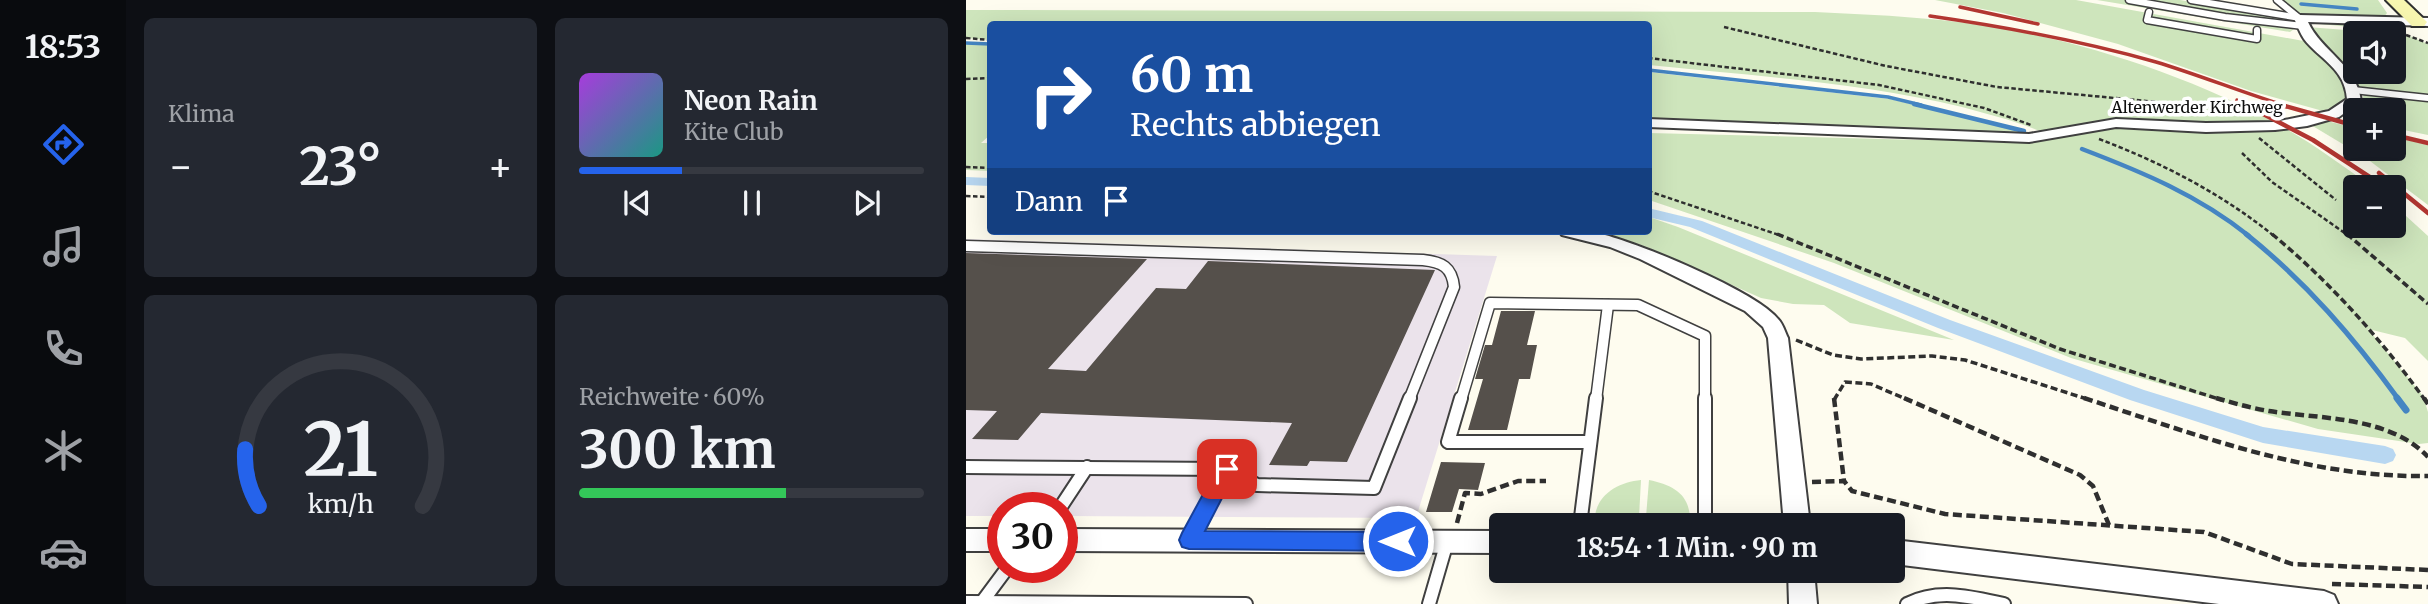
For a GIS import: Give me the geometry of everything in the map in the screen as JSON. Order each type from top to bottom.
[{"type":"main road","points":[[2394,0],[2425,25]]},
{"type":"street","points":[[2353,90],[2333,58],[2309,38],[2302,22],[2425,25]]},
{"type":"street","name":"Altenwerder Kirchweg","points":[[1652,123],[2029,138],[2074,131],[2091,125],[2251,127],[2299,124],[2327,115],[2354,101],[2353,90]]},
{"type":"street","points":[[1584,235],[1616,243],[1646,255],[1752,306],[1771,323],[1778,338],[1796,513]]},
{"type":"street","points":[[966,540],[987,540]]},
{"type":"street","points":[[1078,540],[1489,542]]},
{"type":"street","points":[[1905,553],[2324,604]]},
{"type":"street","points":[[1802,583],[1804,604]]},
{"type":"lane","points":[[2129,0],[2225,18],[2302,22]]},
{"type":"lane","points":[[2191,0],[2302,22]]},
{"type":"lane","points":[[2277,0],[2302,22]]},
{"type":"lane","points":[[2149,12],[2147,20],[2257,39],[2257,30]]},
{"type":"lane","points":[[2353,90],[2428,98]]},
{"type":"lane","points":[[966,246],[1423,260],[1439,261],[1454,274],[1454,286],[1374,488],[1257,485],[1227,469],[966,467]]},
{"type":"lane","points":[[1590,442],[1448,442],[1490,303],[1637,305],[1705,337],[1706,513]]},
{"type":"lane","points":[[1581,513],[1608,305]]},
{"type":"lane","points":[[1071,492],[1087,467]]},
{"type":"lane","points":[[1189,540],[1227,469]]},
{"type":"lane","points":[[1429,604],[1450,541]]},
{"type":"lane","points":[[982,602],[996,583]]},
{"type":"lane","points":[[1907,604],[1929,594],[1952,594],[2004,604]]},
{"type":"lane","points":[[966,602],[1246,604]]},
{"type":"path","points":[[1724,27],[1886,66],[1997,87],[2211,107],[2246,118],[2251,127],[2336,200]]},
{"type":"path","points":[[2406,35],[2428,43]]},
{"type":"path","points":[[966,38],[987,40]]},
{"type":"path","points":[[1652,58],[1850,80],[1925,93],[2014,117],[2050,136]]},
{"type":"path","points":[[966,79],[987,78]]},
{"type":"path","points":[[2074,131],[2130,150],[2206,188],[2264,225],[2315,270],[2368,328],[2428,404]]},
{"type":"path","points":[[2242,153],[2272,182],[2344,232],[2428,304]]},
{"type":"path","points":[[966,167],[987,168]]},
{"type":"path","points":[[1652,192],[1834,256],[2060,349],[2250,408],[2372,425],[2404,436],[2428,457]]},
{"type":"path","points":[[966,196],[987,197]]},
{"type":"path","points":[[1778,338],[1796,340],[1833,355],[1861,359],[1932,356],[1965,360],[2255,453],[2330,470],[2391,479],[2428,477]]},
{"type":"path","points":[[2109,524],[2093,486],[2080,475],[1871,384],[1845,382],[1833,397],[1844,481],[1852,491],[1945,514],[2204,532],[2292,564],[2428,570]]},
{"type":"path","points":[[1450,541],[1465,494],[1481,494],[1518,481],[1546,481]]},
{"type":"path","points":[[1812,482],[1844,481]]},
{"type":"shaded area","points":[[966,239],[1497,256],[1416,518],[1078,516],[1078,492],[987,492],[987,516],[966,516]]},
{"type":"green space","points":[[1935,0],[2076,0],[2309,42],[2334,67],[2349,98],[2343,98],[2343,103],[2323,111],[2251,91],[2118,44],[2003,13]]},
{"type":"green space","points":[[2097,0],[2180,0],[2284,18],[2298,26],[2290,32]]},
{"type":"green space","points":[[2282,0],[2378,0],[2387,13],[2384,17],[2310,16],[2298,12]]},
{"type":"green space","points":[[966,10],[1815,12],[1987,26],[2081,46],[2150,68],[2250,110],[2304,140],[2355,175],[2343,175],[2343,238],[2406,238],[2406,216],[2428,236],[2428,361],[2405,338],[2368,329],[2423,396],[2428,412],[2428,443],[2419,444],[2318,429],[2071,358],[1834,263],[1652,201],[1652,133],[1921,140],[2048,135],[2006,119],[1884,91],[1652,65],[1652,21],[987,21],[987,40],[966,38]]},
{"type":"green space","points":[[2343,21],[2343,26],[2310,23]]},
{"type":"green space","points":[[2307,27],[2343,30],[2343,66],[2331,50]]},
{"type":"green space","points":[[2406,35],[2428,44],[2428,95],[2358,87],[2356,84],[2406,84]]},
{"type":"green space","points":[[966,44],[987,45],[987,138],[981,143],[987,143],[987,171],[966,170]]},
{"type":"green space","points":[[1652,72],[1890,99],[2018,130],[2023,134],[1652,122]]},
{"type":"green space","points":[[2364,94],[2401,98],[2363,98]]},
{"type":"green space","points":[[2406,99],[2428,101],[2428,135],[2406,130]]},
{"type":"green space","points":[[2327,121],[2343,125],[2343,144],[2311,125]]},
{"type":"green space","points":[[2406,140],[2428,145],[2428,205],[2406,188],[2406,175],[2388,175],[2370,161],[2406,161]]},
{"type":"green space","points":[[1652,218],[1954,340],[1850,323],[1824,305],[1793,304],[1761,298],[1647,247],[1610,235],[1652,235]]},
{"type":"green space","points":[[1641,480],[1639,513],[1596,513],[1605,495],[1625,483]]},
{"type":"green space","points":[[1649,480],[1677,491],[1686,501],[1690,513],[1646,513]]},
{"type":"building","points":[[966,253],[1147,259],[1048,369],[1086,371],[1156,288],[1186,289],[1208,261],[1435,270],[1347,462],[1310,461],[1307,466],[1269,465],[1292,423],[1041,413],[1018,440],[972,439],[997,411],[966,410]]},
{"type":"building","points":[[1501,311],[1535,311],[1527,345],[1537,345],[1530,379],[1519,379],[1507,430],[1468,430],[1483,379],[1475,379],[1485,345],[1492,345]]},
{"type":"building","points":[[1441,462],[1485,463],[1478,490],[1459,489],[1452,512],[1426,512]]},
{"type":"waterway","points":[[2301,4],[2357,9]]},
{"type":"waterway","points":[[966,43],[987,44]]},
{"type":"waterway","points":[[1652,70],[1888,97],[1921,105]]},
{"type":"waterway","points":[[1914,104],[2024,131]]},
{"type":"waterway","points":[[2082,149],[2148,176],[2190,197],[2249,236]]},
{"type":"waterway","points":[[966,181],[987,182]]},
{"type":"waterway","points":[[1652,213],[1696,224],[1944,324],[2137,395],[2263,435],[2385,455]]},
{"type":"waterway","points":[[2246,234],[2309,291],[2365,355],[2399,400]]},
{"type":"waterway","points":[[2397,398],[2406,410]]},
{"type":"railway","points":[[1960,7],[2038,24]]},
{"type":"railway","points":[[1930,16],[2044,35],[2128,54],[2283,105]]},
{"type":"railway","points":[[2237,100],[2248,105]]},
{"type":"railway","points":[[2244,104],[2313,140],[2367,175]]},
{"type":"railway","points":[[2278,104],[2343,122]]},
{"type":"railway","points":[[2406,138],[2428,143]]},
{"type":"railway","points":[[2379,173],[2428,213]]},
{"type":"route","points":[[1227,469],[1189,540],[1398,541]]}]
